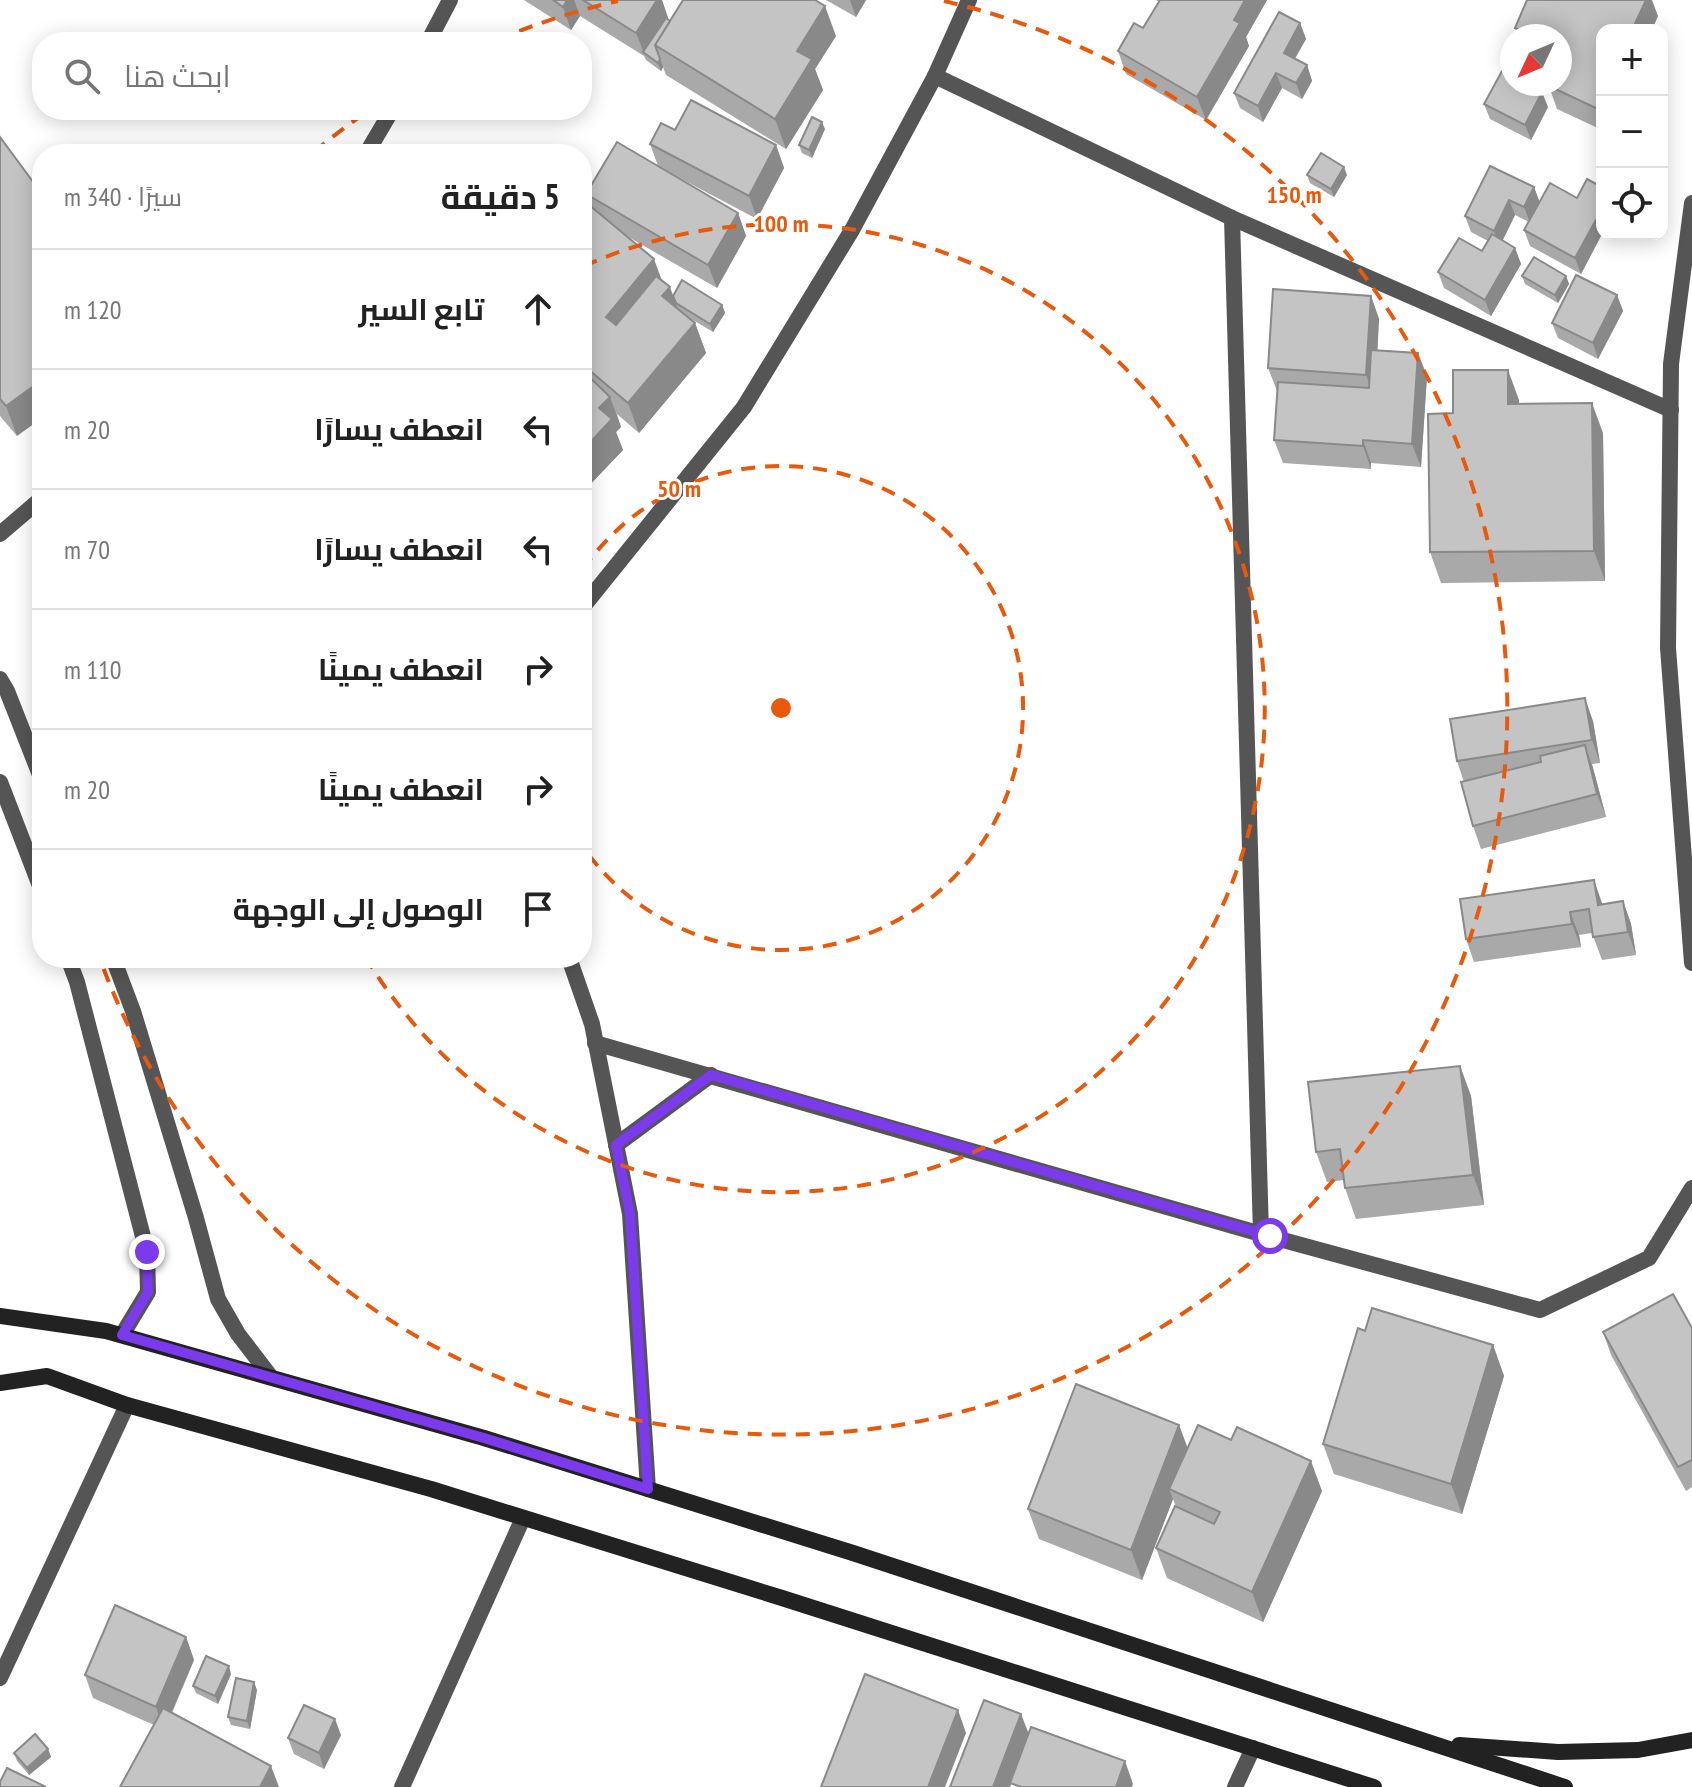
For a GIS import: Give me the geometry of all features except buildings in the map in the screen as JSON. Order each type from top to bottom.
[{"type":"main road","points":[[0,1316],[122,1335],[484,1438],[853,1553],[1565,1787]]},
{"type":"main road","points":[[0,1383],[47,1376],[127,1405],[431,1489],[1374,1787]]},
{"type":"main road","points":[[1434,1744],[1571,1752],[1638,1750],[1692,1740]]},
{"type":"street","points":[[433,32],[450,0]]},
{"type":"street","points":[[592,596],[744,407],[852,230],[935,76],[969,0]]},
{"type":"street","points":[[935,76],[1232,218],[1671,410]]},
{"type":"street","points":[[372,144],[386,120]]},
{"type":"street","points":[[1692,203],[1671,364],[1668,648],[1692,963]]},
{"type":"street","points":[[1232,218],[1261,1234]]},
{"type":"street","points":[[0,534],[32,507]]},
{"type":"street","points":[[0,679],[32,755]]},
{"type":"street","points":[[0,782],[32,865]]},
{"type":"street","points":[[72,968],[147,1252],[148,1292],[122,1335]]},
{"type":"street","points":[[117,968],[133,1011],[218,1299],[238,1334],[271,1377]]},
{"type":"street","points":[[572,968],[592,1024],[630,1214],[648,1489]]},
{"type":"street","points":[[595,1043],[1261,1234],[1540,1310],[1649,1258],[1692,1188]]},
{"type":"street","points":[[616,1145],[711,1075]]},
{"type":"street","points":[[0,1678],[127,1405]]},
{"type":"street","points":[[402,1787],[523,1518]]},
{"type":"street","points":[[1235,1787],[1253,1748]]},
{"type":"route","points":[[147,1252],[148,1292],[122,1335],[484,1438],[648,1489],[630,1214],[616,1145],[711,1075],[1270,1236]]}]
